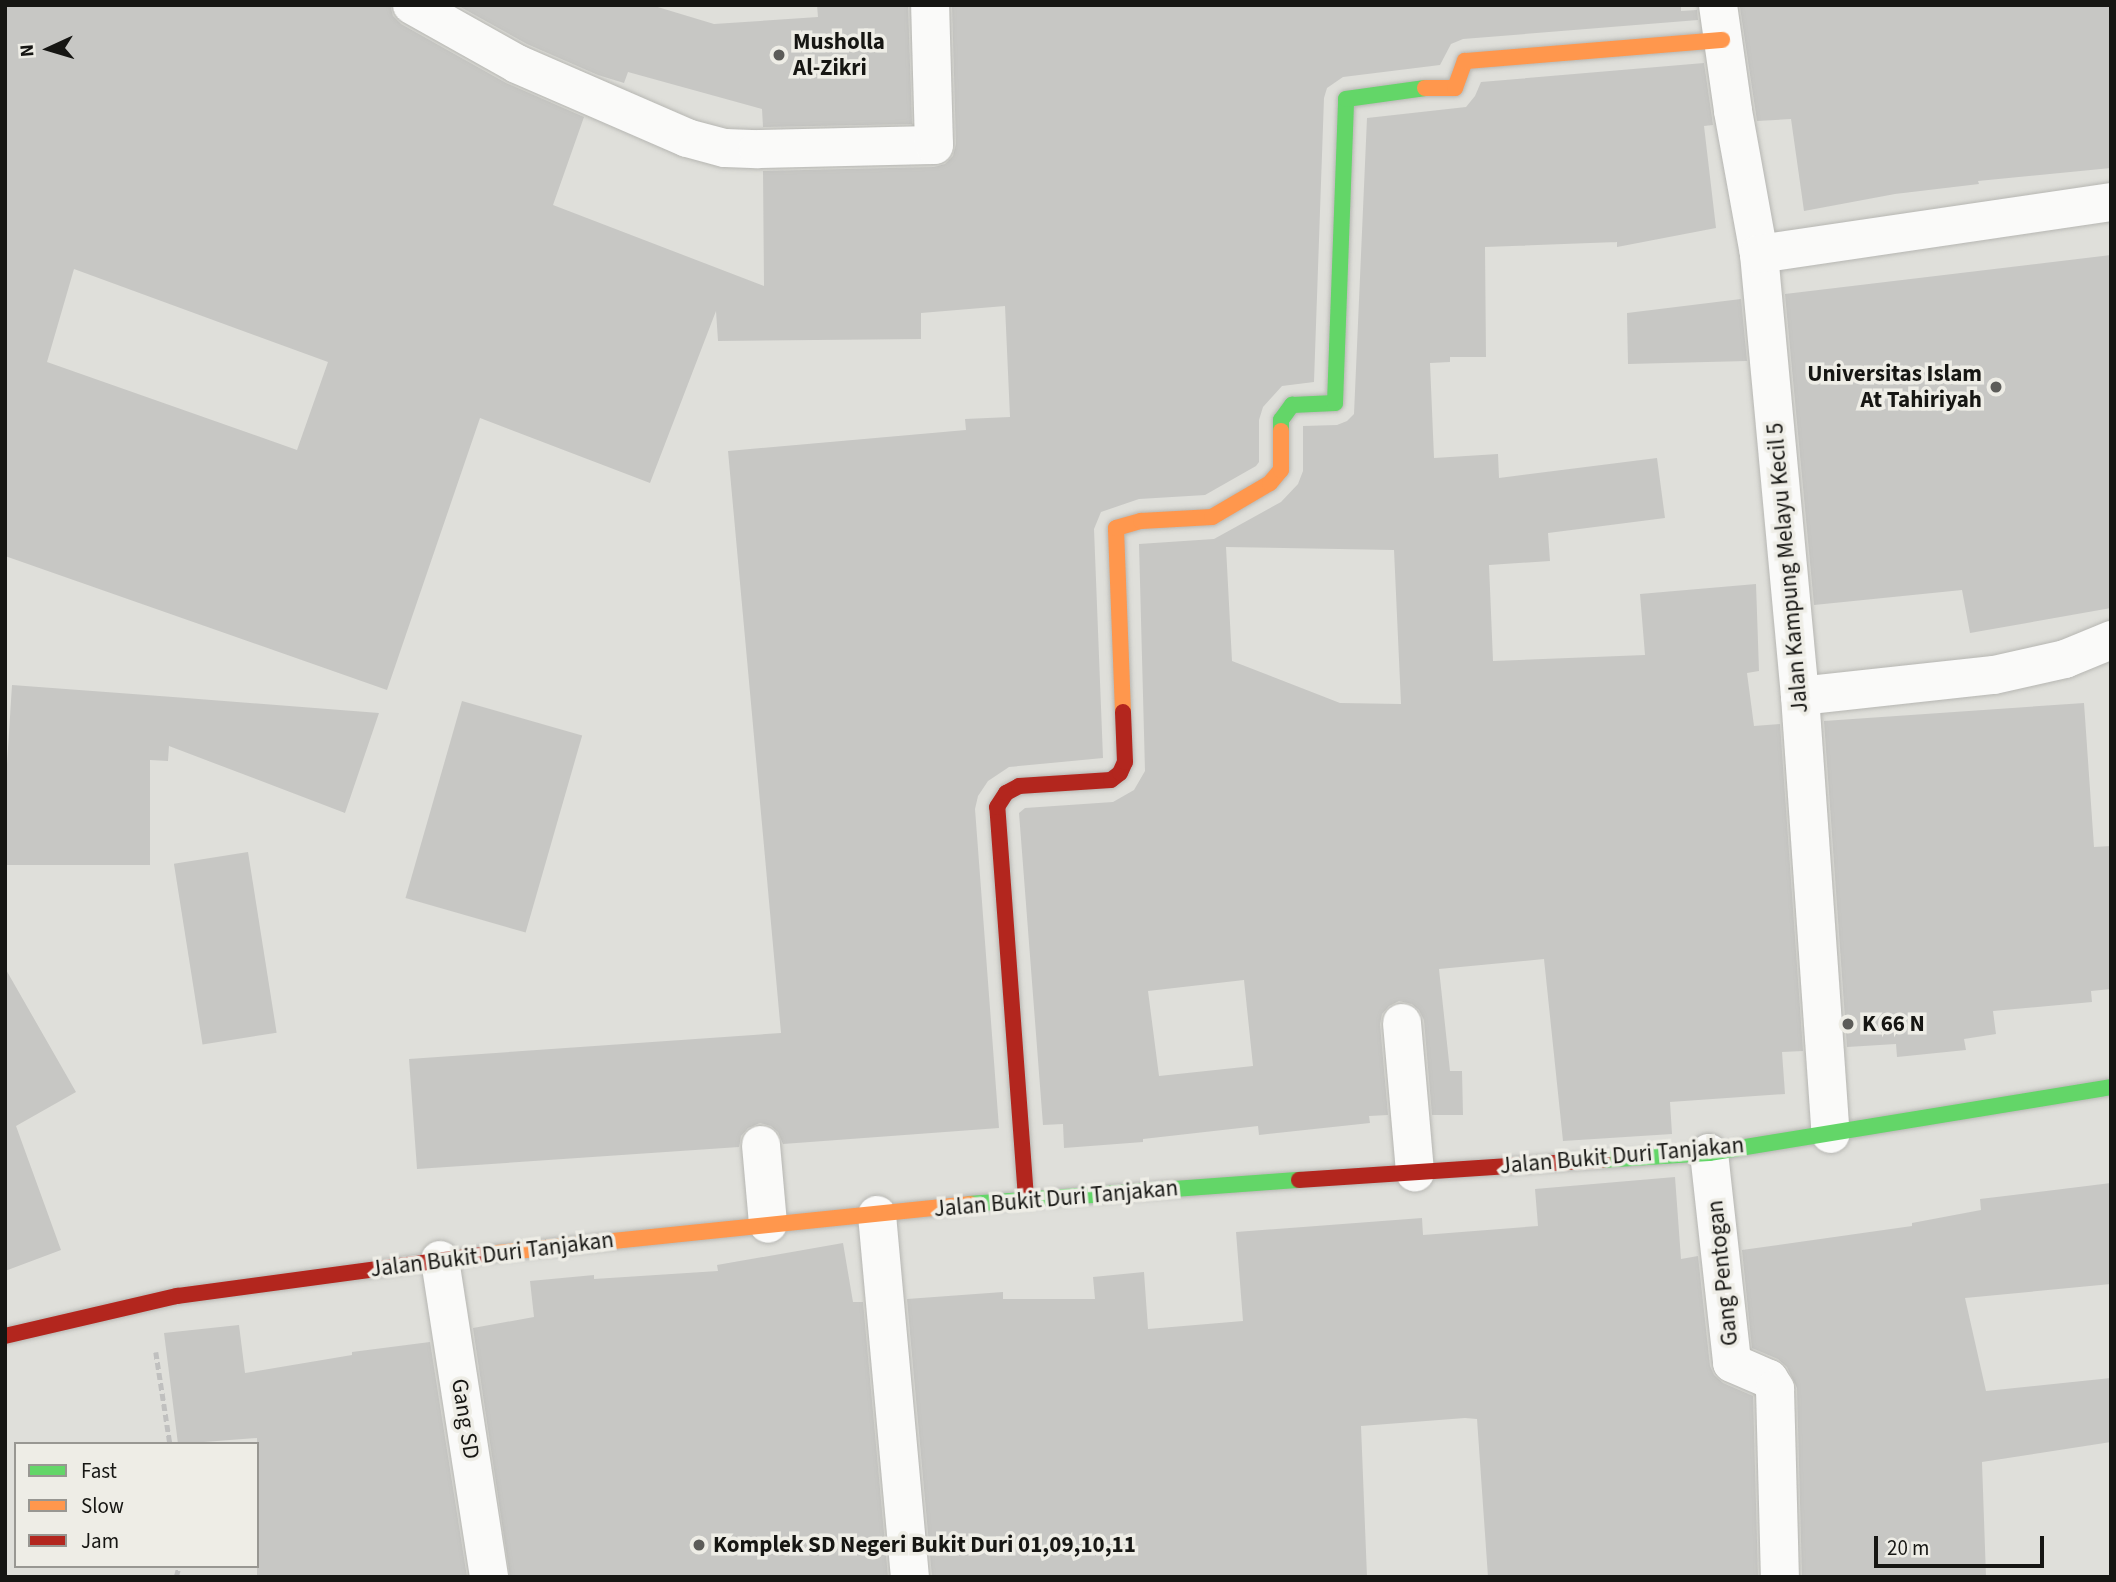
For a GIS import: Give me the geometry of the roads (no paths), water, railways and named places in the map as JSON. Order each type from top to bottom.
[{"type":"street","points":[[412,5],[517,64],[687,138],[725,148],[758,149],[934,145],[930,5]]},
{"type":"street","points":[[1026,1198],[997,807],[1006,793],[1019,786],[1111,780],[1120,773],[1125,762],[1115,528],[1142,521],[1212,517],[1270,484],[1280,470],[1281,420],[1292,405],[1335,403],[1346,99],[1431,87],[1455,89],[1465,61],[1720,22]]},
{"type":"street","name":"Jalan Kampung Melayu Kecil 5","points":[[1720,22],[1759,254],[1800,696],[1831,1134]]},
{"type":"street","points":[[1759,254],[2111,202]]},
{"type":"street","points":[[1800,696],[1994,675],[2065,659],[2111,640]]},
{"type":"street","points":[[1402,1023],[1415,1172]]},
{"type":"street","name":"Jalan Bukit Duri Tanjakan","points":[[5,1336],[177,1296],[440,1260],[768,1224],[877,1216],[1026,1198],[1709,1153],[2111,1087]]},
{"type":"street","points":[[761,1145],[768,1224]]},
{"type":"street","name":"Gang Pentogan","points":[[1709,1153],[1732,1363],[1769,1379],[1775,1389],[1780,1577]]},
{"type":"street","points":[[877,1216],[910,1577]]},
{"type":"street","name":"Gang SD","points":[[440,1260],[489,1577]]},
{"type":"place","name":"Musholla Al-Zikri","points":[[779,55]]},
{"type":"place","name":"Universitas Islam At Tahiriyah","points":[[1996,387]]},
{"type":"place","name":"K 66 N","points":[[1848,1024]]},
{"type":"place","name":"Komplek SD Negeri Bukit Duri 01,09,10,11","points":[[699,1545]]}]
